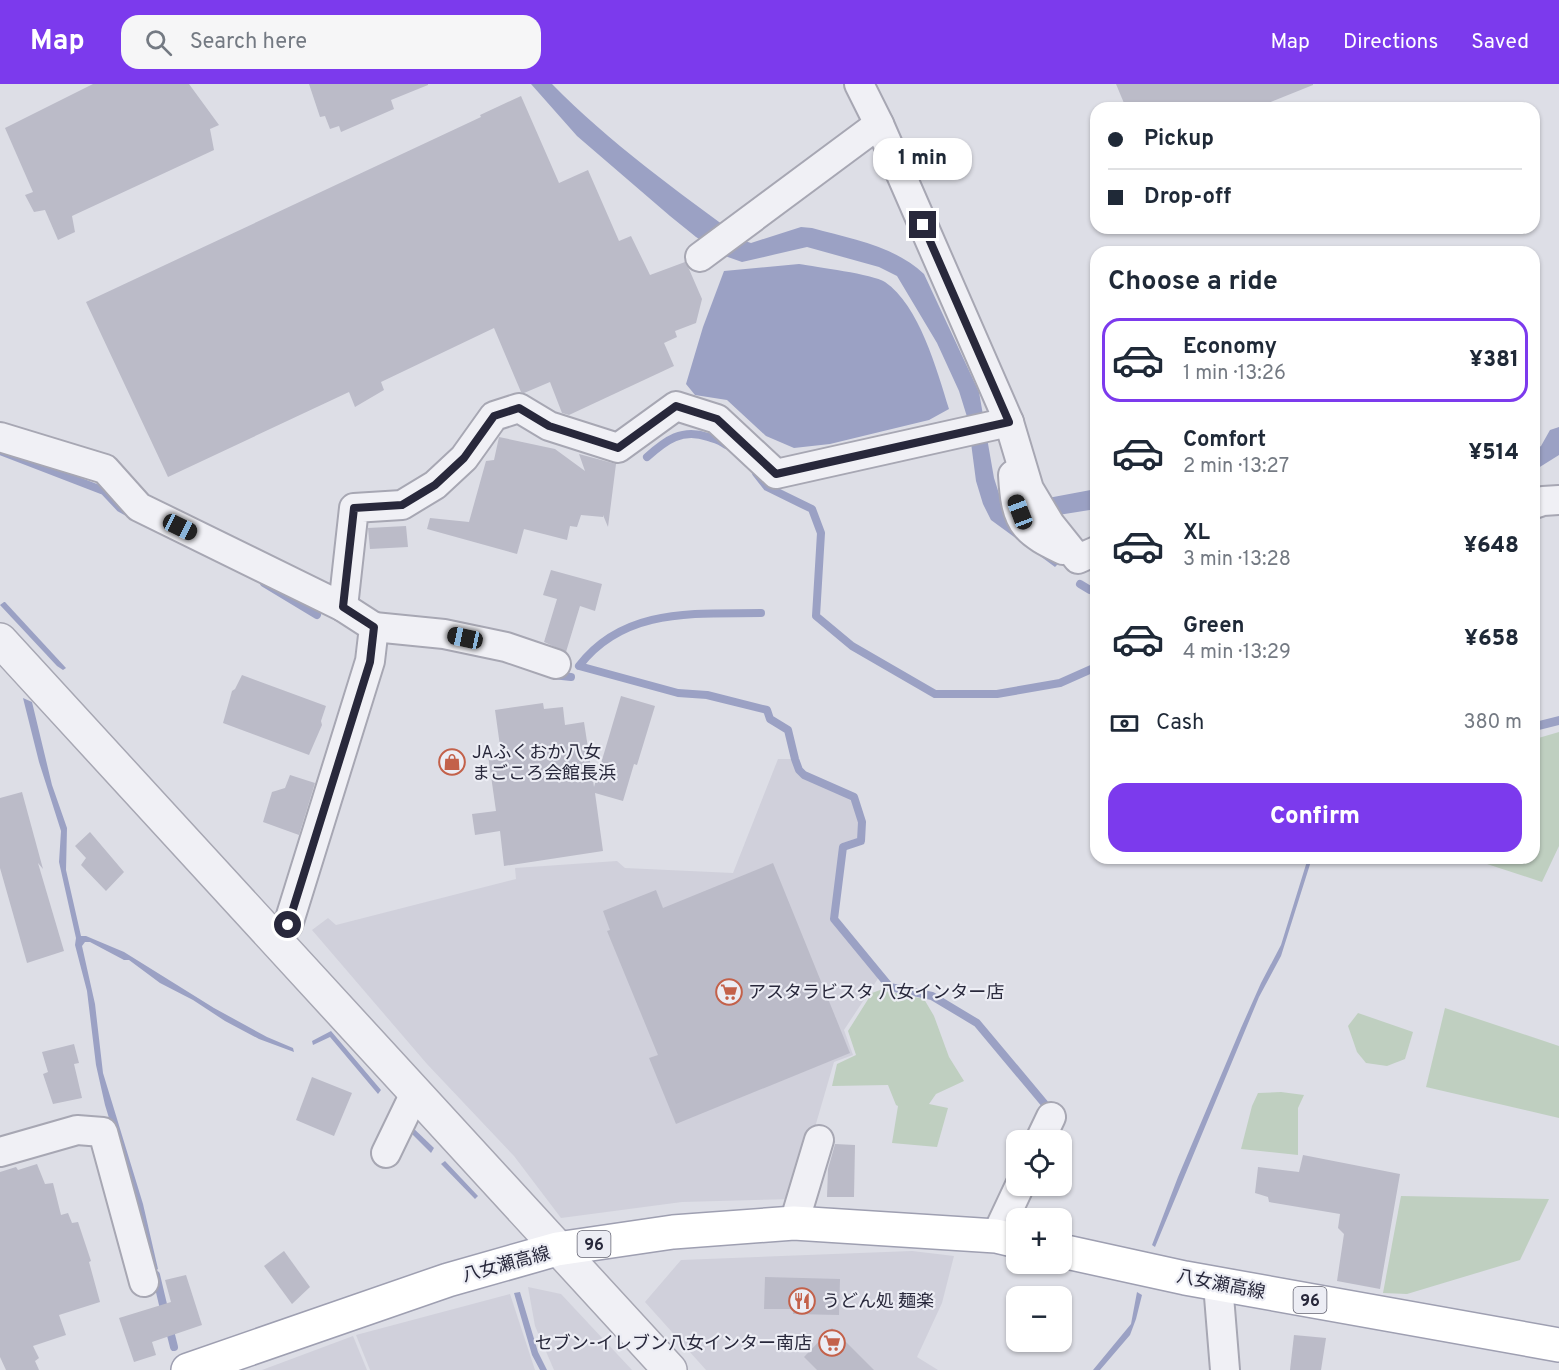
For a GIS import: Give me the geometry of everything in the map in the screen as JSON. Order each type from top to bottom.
[{"type":"main road","name":"八女瀬高線","points":[[188,1370],[448,1280],[557,1249],[673,1232],[794,1223],[1006,1238]]},
{"type":"main road","name":"八女瀬高線","points":[[1072,1253],[1218,1284],[1559,1345]]},
{"type":"street","points":[[859,84],[879,124],[999,424],[1029,489],[1050,524],[1088,555]]},
{"type":"street","points":[[705,253],[879,124]]},
{"type":"street","points":[[343,706],[362,650],[345,608],[354,508],[402,505],[435,485],[464,458],[494,416],[519,408],[549,426],[618,448],[676,406],[717,419],[776,474],[999,424]]},
{"type":"street","points":[[0,437],[105,469],[139,507],[345,608],[374,627],[444,634],[506,647],[556,663]]},
{"type":"street","points":[[1540,502],[1559,500]]},
{"type":"street","points":[[288,925],[370,662],[374,627]]},
{"type":"street","points":[[0,640],[670,1370]]},
{"type":"street","points":[[386,1154],[415,1093]]},
{"type":"street","points":[[0,1152],[77,1130],[103,1132],[144,1282]]},
{"type":"street","points":[[794,1223],[819,1140]]},
{"type":"street","points":[[1218,1284],[1226,1370]]},
{"type":"shaded area","points":[[778,759],[792,759],[801,776],[851,799],[859,819],[860,840],[841,845],[831,919],[879,977],[844,1030],[853,1055],[834,1062],[794,1199],[682,1202],[561,1218],[514,1156],[427,1064],[312,930],[328,918],[336,925],[516,879],[515,868],[617,861],[625,868],[733,873]]},
{"type":"shaded area","points":[[912,1251],[954,1256],[942,1303],[917,1357],[938,1370],[706,1370],[645,1302],[681,1260]]},
{"type":"shaded area","points":[[528,1287],[561,1294],[632,1370],[554,1370],[535,1326]]},
{"type":"shaded area","points":[[510,1294],[535,1370],[370,1370],[356,1335]]},
{"type":"shaded area","points":[[353,1336],[367,1370],[262,1370]]},
{"type":"green space","points":[[1559,732],[1559,846],[1542,882],[1487,864],[1540,864],[1540,738]]},
{"type":"green space","points":[[880,990],[924,999],[934,1016],[949,1057],[964,1081],[936,1094],[929,1104],[948,1108],[937,1147],[892,1143],[898,1106],[888,1085],[832,1086],[837,1064],[856,1055],[848,1031],[872,993]]},
{"type":"green space","points":[[1445,1008],[1559,1046],[1559,1118],[1426,1087]]},
{"type":"green space","points":[[1358,1013],[1413,1032],[1405,1059],[1387,1066],[1366,1063],[1357,1052],[1348,1026]]},
{"type":"green space","points":[[1281,1092],[1304,1095],[1298,1108],[1298,1155],[1241,1149],[1252,1106],[1258,1093]]},
{"type":"green space","points":[[1401,1196],[1549,1199],[1520,1260],[1407,1294],[1383,1293]]},
{"type":"water","points":[[531,84],[552,84],[621,147],[745,241],[751,243],[801,227],[812,228],[871,244],[899,256],[924,274],[979,392],[994,478],[1000,497],[1011,505],[1090,490],[1090,510],[1009,523],[1059,563],[1055,567],[991,520],[976,481],[968,420],[959,391],[937,343],[897,276],[879,267],[807,247],[742,262],[725,256],[670,216],[577,136]]},
{"type":"water","points":[[799,264],[869,276],[885,282],[897,292],[908,306],[925,340],[949,409],[929,420],[830,444],[794,448],[766,436],[727,400],[695,395],[686,384],[703,327],[724,271]]},
{"type":"water","points":[[1559,427],[1559,455],[1540,467],[1540,447],[1550,430]]},
{"type":"water","points":[[4,602],[66,668],[63,670],[57,666],[0,605]]},
{"type":"water","points":[[23,698],[32,702],[52,785],[67,828],[66,870],[81,936],[124,952],[214,1008],[267,1037],[293,1048],[294,1052],[259,1039],[225,1021],[193,1000],[160,983],[129,960],[124,960],[90,942],[85,942],[82,946],[95,1004],[103,1073],[143,1204],[158,1269],[152,1272],[96,1065],[87,991],[75,945],[76,938],[59,862],[61,831],[39,762]]},
{"type":"water","points":[[1559,716],[1559,725],[1540,730],[1540,721]]},
{"type":"water","points":[[1306,864],[1310,864],[1281,956],[1259,997],[1155,1247],[1152,1245],[1178,1177],[1241,1028],[1281,945]]},
{"type":"water","points":[[331,1031],[381,1090],[378,1094],[330,1037],[313,1045],[312,1041]]},
{"type":"water","points":[[409,1124],[434,1148],[431,1153],[406,1128]]},
{"type":"water","points":[[445,1161],[478,1196],[475,1199],[441,1164]]},
{"type":"water","points":[[520,1292],[538,1352],[547,1370],[540,1370],[532,1355],[514,1293]]},
{"type":"water","points":[[1137,1292],[1142,1295],[1130,1335],[1100,1370],[1093,1370],[1131,1324]]},
{"type":"building","points":[[93,84],[189,84],[219,125],[210,129],[214,150],[72,216],[75,232],[58,240],[45,210],[34,212],[25,195],[33,192],[5,128]]},
{"type":"building","points":[[309,84],[428,85],[391,100],[394,109],[341,132],[339,126],[330,129],[325,116],[320,117]]},
{"type":"building","points":[[1116,84],[1313,84],[1271,102],[1124,102]]},
{"type":"building","points":[[521,96],[559,183],[588,170],[619,241],[631,236],[650,275],[685,262],[689,269],[702,299],[696,323],[675,331],[677,337],[664,343],[674,366],[569,415],[562,413],[550,382],[524,393],[521,392],[494,328],[381,382],[384,390],[355,407],[349,392],[168,477],[86,302],[481,117],[480,115]]},
{"type":"building","points":[[499,437],[555,449],[585,471],[579,454],[616,464],[608,527],[603,515],[603,517],[581,515],[577,527],[570,526],[567,540],[524,529],[517,554],[427,529],[430,518],[469,522],[486,461],[494,460]]},
{"type":"building","points":[[406,526],[408,547],[370,549],[368,528]]},
{"type":"building","points":[[551,570],[602,584],[595,611],[580,606],[566,652],[544,642],[557,599],[543,595]]},
{"type":"building","points":[[242,675],[326,706],[321,721],[322,725],[309,755],[223,723],[232,691]]},
{"type":"building","points":[[621,696],[655,706],[623,801],[595,793],[603,851],[504,866],[500,831],[475,835],[472,814],[496,811],[488,755],[501,753],[495,710],[543,703],[544,709],[563,707],[565,725],[584,722],[594,787]]},
{"type":"building","points":[[290,775],[315,783],[299,835],[263,822],[272,792],[285,788]]},
{"type":"building","points":[[22,792],[43,869],[38,863],[64,951],[27,963],[0,868],[0,798]]},
{"type":"building","points":[[90,832],[124,872],[106,891],[81,865],[86,858],[75,846]]},
{"type":"building","name":"アスタラビスタ 八女インター店","points":[[773,863],[850,1053],[676,1124],[649,1058],[658,1055],[607,931],[610,930],[603,911],[656,890],[663,908]]},
{"type":"building","points":[[74,1044],[79,1063],[74,1064],[82,1098],[53,1104],[43,1074],[48,1072],[42,1052]]},
{"type":"building","points":[[312,1077],[352,1093],[334,1136],[296,1120]]},
{"type":"building","points":[[835,1144],[855,1145],[854,1197],[827,1197],[828,1169]]},
{"type":"building","points":[[1303,1155],[1400,1174],[1380,1289],[1337,1281],[1344,1234],[1338,1228],[1340,1214],[1269,1202],[1268,1197],[1255,1193],[1258,1167],[1299,1172]]},
{"type":"building","points":[[37,1164],[45,1184],[53,1183],[61,1215],[68,1213],[72,1223],[78,1222],[91,1261],[89,1262],[100,1302],[59,1315],[66,1335],[33,1346],[39,1358],[35,1361],[39,1370],[6,1370],[0,1357],[0,1172],[16,1167],[18,1170]]},
{"type":"building","points":[[284,1251],[310,1287],[292,1304],[264,1266]]},
{"type":"building","points":[[186,1275],[202,1325],[152,1342],[156,1355],[134,1362],[119,1318],[171,1302],[165,1280]]},
{"type":"building","name":"うどん処 麺楽","points":[[765,1277],[840,1279],[839,1315],[793,1314],[793,1309],[764,1309]]},
{"type":"building","name":"セブン-イレブン八女インター南店","points":[[832,1328],[874,1370],[817,1370],[804,1357]]},
{"type":"building","points":[[1294,1335],[1326,1338],[1321,1370],[1290,1370]]},
{"type":"waterway","points":[[647,457],[661,445],[682,435],[699,435],[726,445]]},
{"type":"waterway","points":[[0,451],[104,491],[120,508],[129,513]]},
{"type":"waterway","points":[[756,473],[767,487],[812,509],[821,533],[816,616],[852,646],[935,694],[997,694],[1060,683],[1090,670]]},
{"type":"waterway","points":[[264,583],[317,615]]},
{"type":"waterway","points":[[1080,584],[1090,590]]},
{"type":"waterway","points":[[761,613],[686,615],[639,624],[617,633],[597,647],[579,666],[678,693],[707,695],[767,710],[770,719],[788,730],[799,770],[804,775],[854,797],[862,822],[861,841],[843,847],[834,919],[890,987],[932,996],[977,1023],[1044,1103]]},
{"type":"waterway","points":[[553,675],[571,677]]},
{"type":"waterway","points":[[156,1275],[165,1313]]},
{"type":"waterway","points":[[169,1327],[174,1347]]},
{"type":"place","name":"JAふくおか八女 まごころ会館長浜","points":[[452,762]]},
{"type":"place","name":"アスタラビスタ 八女インター店","points":[[729,992]]},
{"type":"place","name":"うどん処 麺楽","points":[[802,1301]]},
{"type":"place","name":"セブン-イレブン八女インター南店","points":[[832,1343]]},
{"type":"route","points":[[288,925],[370,662],[374,627],[343,607],[354,508],[402,505],[435,485],[464,458],[494,416],[519,408],[549,426],[618,448],[676,406],[717,419],[776,474],[1009,422],[923,225]]}]
